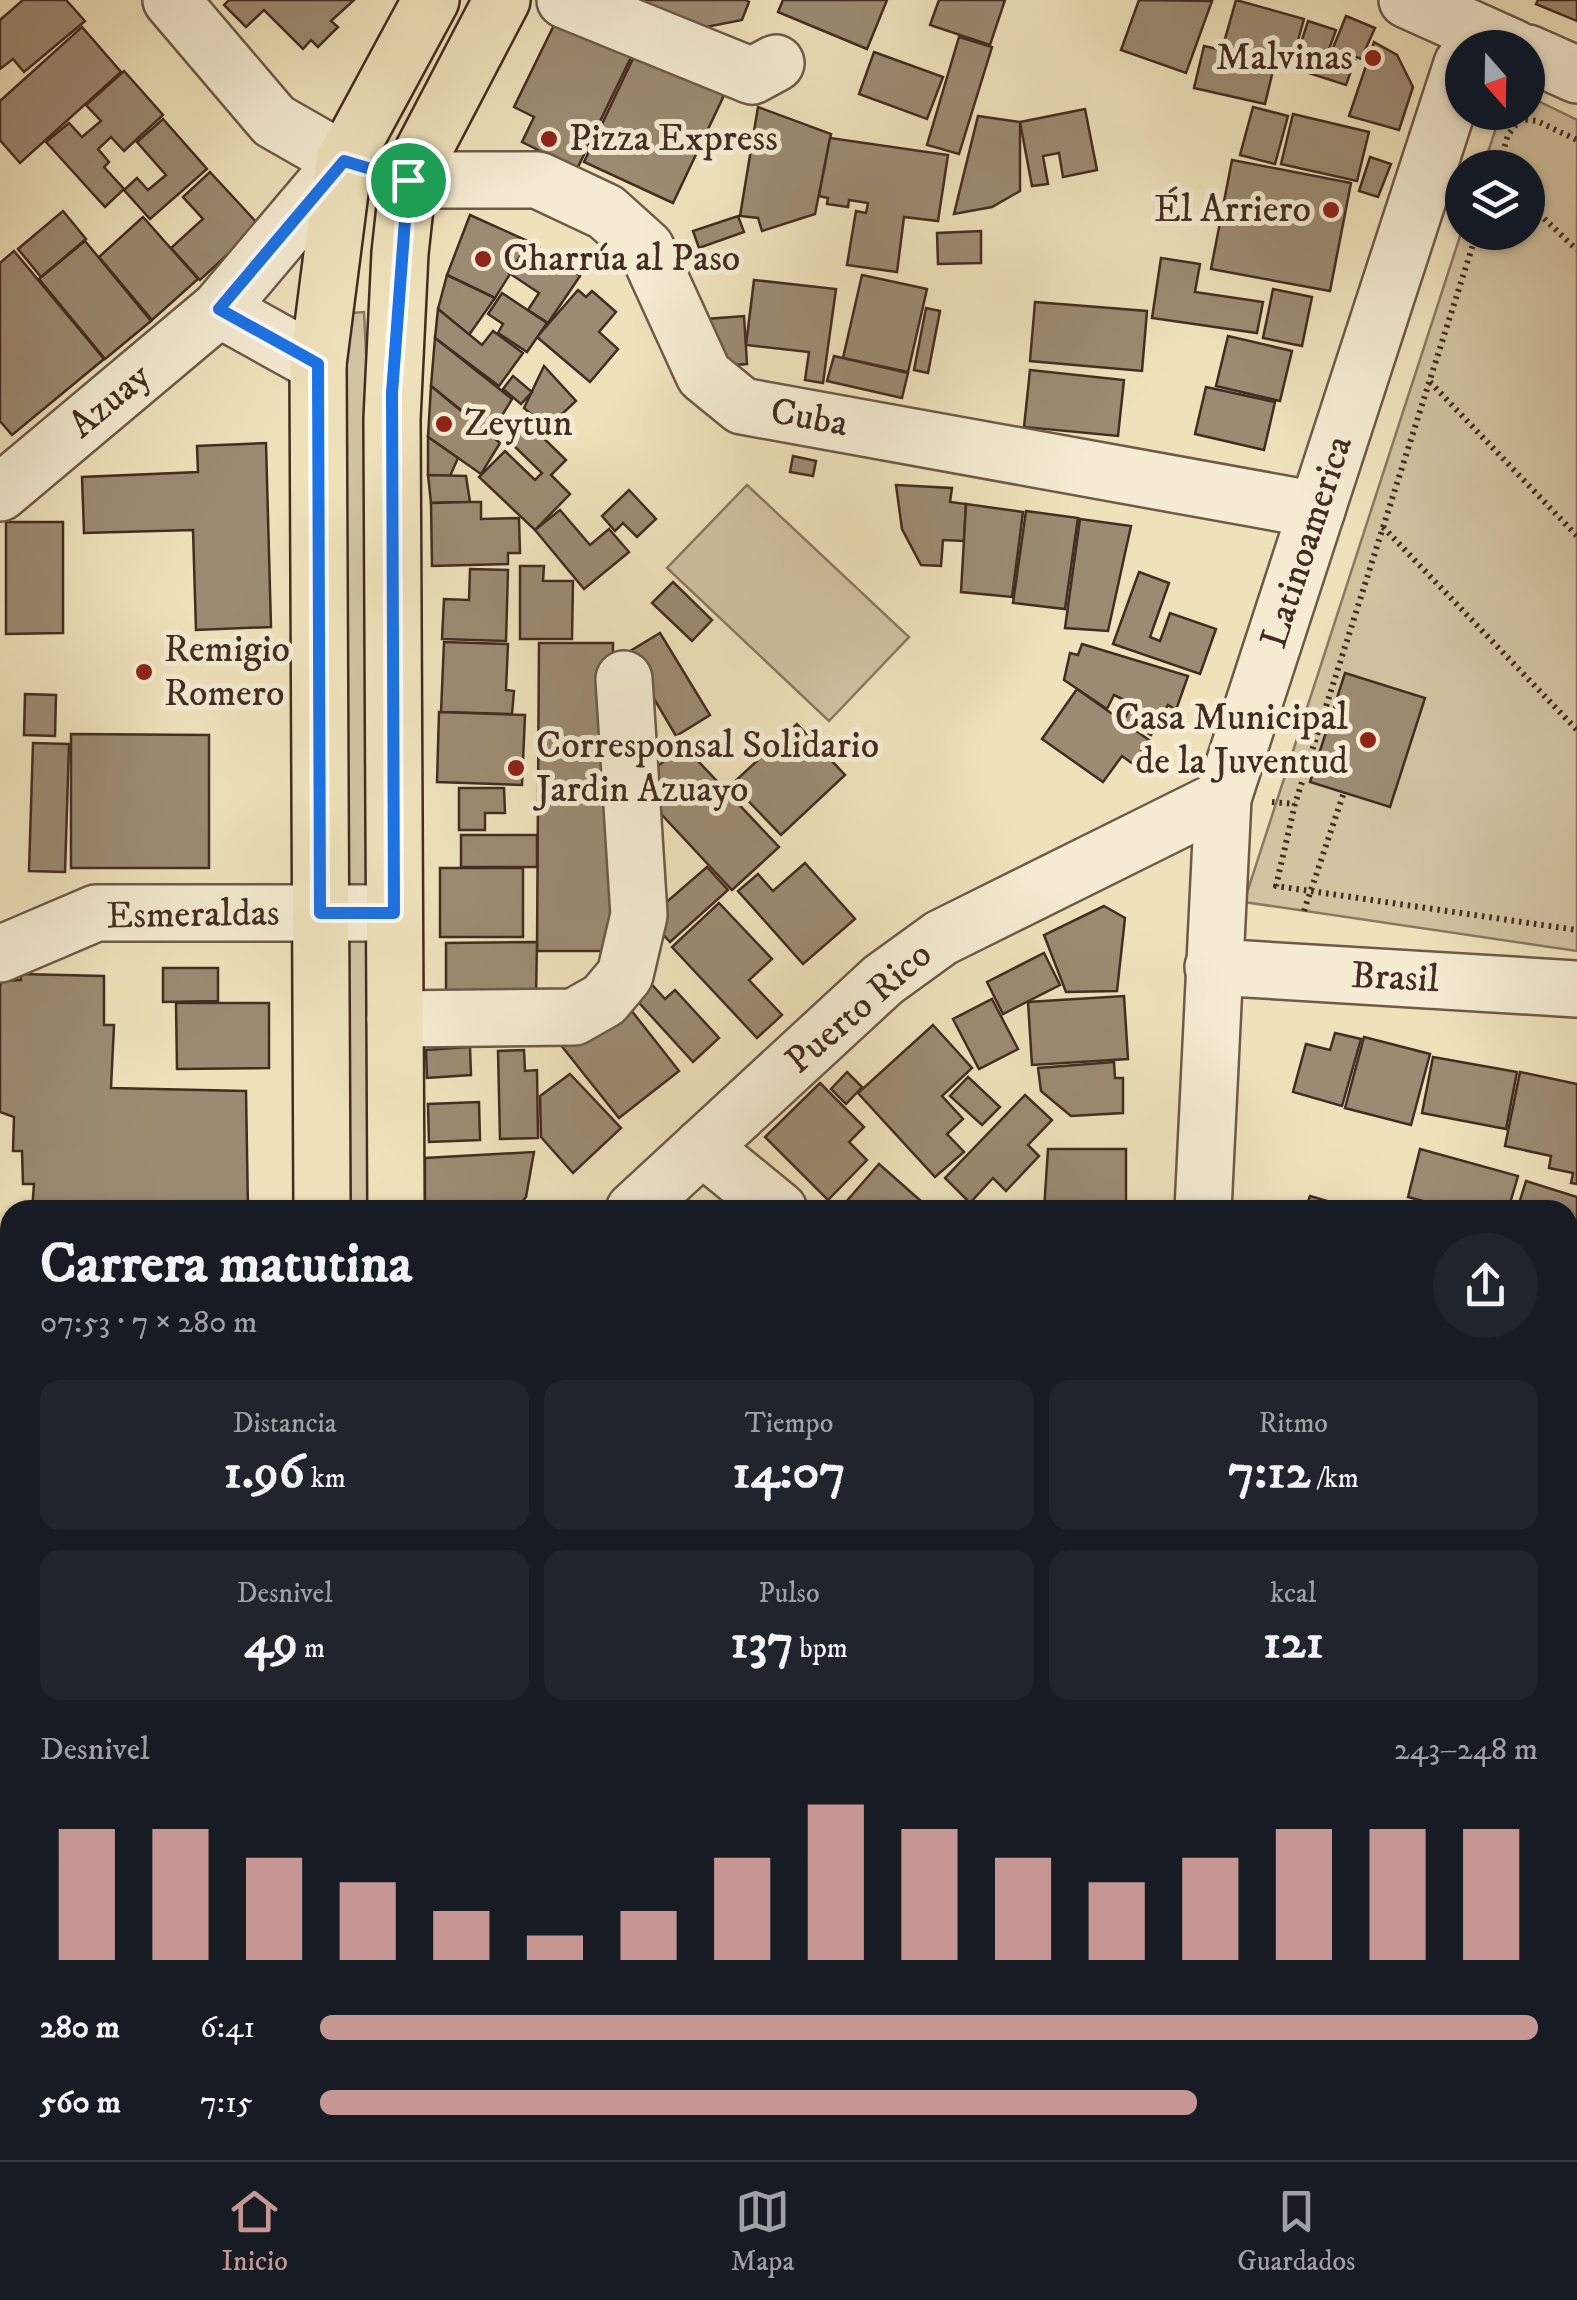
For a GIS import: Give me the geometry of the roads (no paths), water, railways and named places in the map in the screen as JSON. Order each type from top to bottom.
[{"type":"main road","points":[[322,1200],[318,364],[344,161],[431,0]]},
{"type":"main road","points":[[396,1200],[392,393],[408,180],[502,0]]},
{"type":"main road","points":[[344,161],[408,180]]},
{"type":"street","points":[[171,0],[274,121],[344,161]]},
{"type":"street","points":[[565,0],[752,76],[776,63]]},
{"type":"street","points":[[1406,0],[1453,30]]},
{"type":"street","points":[[1545,61],[1577,75]]},
{"type":"street","name":"Latinoamerica","points":[[1204,1200],[1223,798],[1317,510],[1451,130]]},
{"type":"street","name":"Azuay","points":[[0,493],[219,309],[344,161]]},
{"type":"street","name":"Cuba","points":[[408,180],[538,180],[606,212],[646,248],[704,375],[742,406],[1317,510]]},
{"type":"street","points":[[219,309],[318,364]]},
{"type":"street","points":[[394,1020],[574,1017],[604,1000],[625,975],[638,915],[624,679]]},
{"type":"street","name":"Puerto Rico","points":[[645,1200],[883,980],[940,938],[1223,798]]},
{"type":"street","name":"Esmeraldas","points":[[0,954],[96,913],[394,913]]},
{"type":"street","name":"Brasil","points":[[1213,967],[1577,989]]},
{"type":"street","points":[[702,1147],[766,1200]]},
{"type":"place","name":"Malvinas","points":[[1373,58]]},
{"type":"place","name":"Pizza Express","points":[[549,139]]},
{"type":"place","name":"Él Arriero","points":[[1331,210]]},
{"type":"place","name":"Charrúa al Paso","points":[[483,259]]},
{"type":"place","name":"Zeytun","points":[[444,424]]},
{"type":"place","name":"Remigio Romero","points":[[144,672]]},
{"type":"place","name":"Casa Municipal de la Juventud","points":[[1368,740]]},
{"type":"place","name":"Corresponsal Solidario Jardin Azuayo","points":[[516,768]]}]
